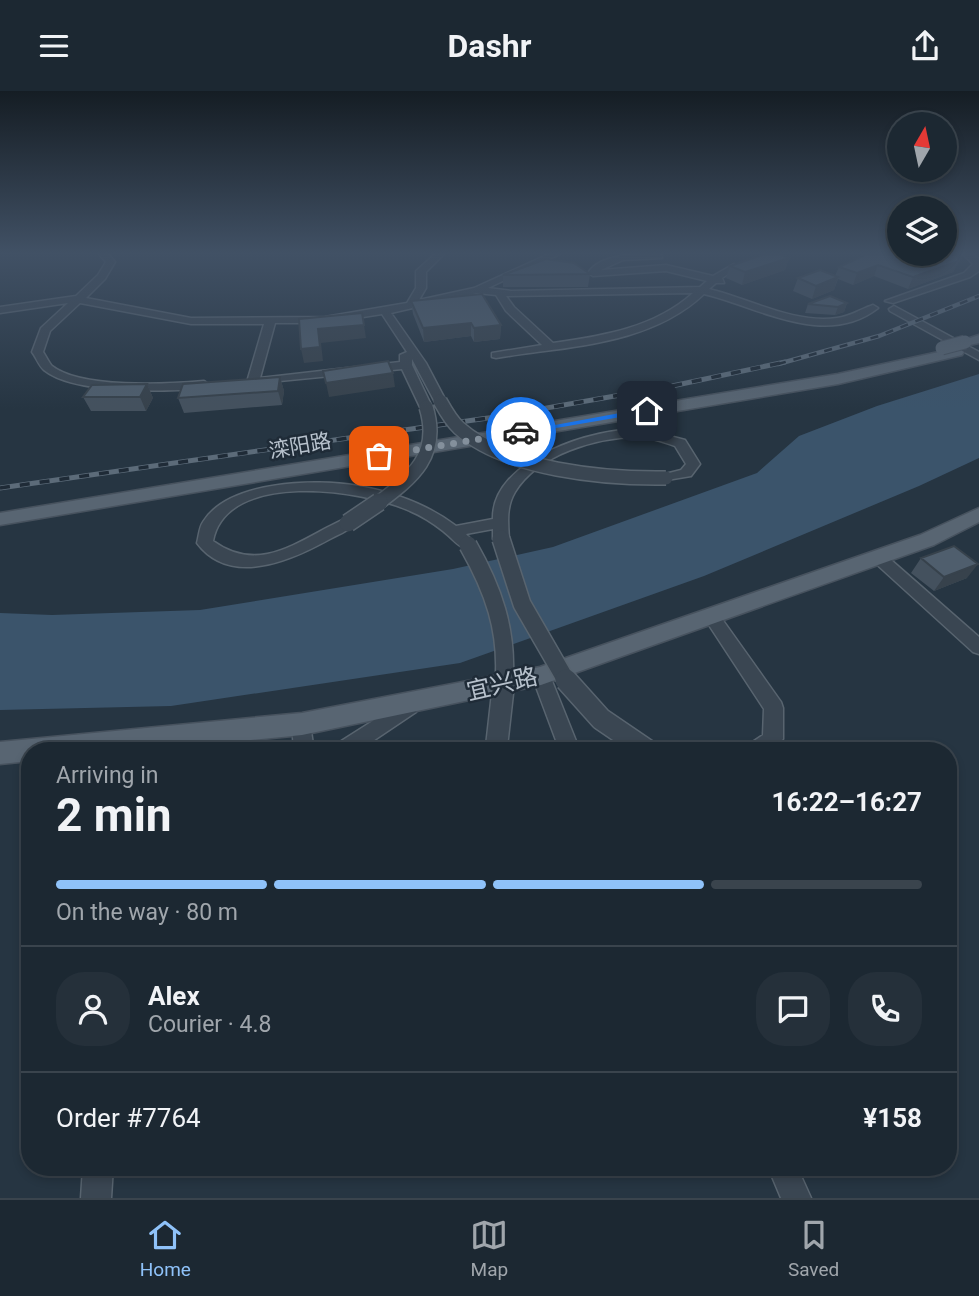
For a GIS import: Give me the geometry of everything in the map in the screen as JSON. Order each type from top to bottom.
[{"type":"main road","name":"滦阳路","points":[[0,519],[274,482],[565,424],[838,379],[968,347]]},
{"type":"main road","name":"滦阳路","points":[[0,512],[968,347]]},
{"type":"main road","name":"宜兴路","points":[[200,742],[302,725],[541,676],[927,540],[976,519]]},
{"type":"main road","name":"宜兴路","points":[[0,753],[21,752]]},
{"type":"street","points":[[0,310],[30,306]]},
{"type":"street","points":[[69,306],[43,332],[37,343],[39,359],[53,373],[79,383],[103,386],[214,384]]},
{"type":"street","points":[[111,306],[191,321],[270,322],[325,320],[408,306]]},
{"type":"street","points":[[508,306],[549,345]]},
{"type":"street","points":[[659,306],[674,313]]},
{"type":"street","points":[[496,355],[632,329],[674,313],[683,306]]},
{"type":"street","points":[[753,306],[808,322],[842,321],[873,308],[871,306]]},
{"type":"street","points":[[893,306],[968,347]]},
{"type":"street","points":[[385,311],[405,345],[420,363],[433,404],[433,430],[426,455],[402,485],[348,523],[284,557],[244,563],[219,557],[205,543],[204,529],[214,516],[274,482],[368,493],[408,504],[455,531],[468,545],[490,580],[502,619],[507,667],[497,742]]},
{"type":"street","points":[[253,382],[270,322]]},
{"type":"street","points":[[405,345],[406,365],[433,404],[461,430],[505,452],[599,476],[632,480],[666,478],[686,473],[693,464],[680,443],[640,433],[579,443],[557,451],[525,470],[510,488],[499,531],[505,565],[555,662],[586,706],[632,742]]},
{"type":"street","points":[[240,383],[406,365]]},
{"type":"street","points":[[565,424],[579,443]]},
{"type":"street","points":[[455,531],[499,531]]},
{"type":"street","points":[[878,557],[979,647]]},
{"type":"street","points":[[711,617],[774,708],[773,739],[768,742]]},
{"type":"street","points":[[541,676],[567,742]]},
{"type":"street","points":[[354,742],[378,723],[413,703]]},
{"type":"street","points":[[302,725],[303,742]]},
{"type":"street","points":[[96,1198],[97,1176]]},
{"type":"street","points":[[786,1176],[796,1198]]},
{"type":"water","points":[[979,374],[979,458],[704,576],[460,663],[171,706],[0,710],[0,613],[52,615],[200,610],[453,569],[553,547],[757,473],[799,436],[877,406]]},
{"type":"building","points":[[413,306],[489,306],[501,325],[474,328],[471,323],[423,328]]},
{"type":"building","points":[[362,313],[364,325],[318,329],[320,347],[301,349],[299,319]]},
{"type":"building","points":[[388,361],[393,373],[326,383],[323,371]]},
{"type":"building","points":[[280,377],[278,391],[178,398],[183,384]]},
{"type":"building","points":[[147,384],[140,397],[83,397],[92,385]]},
{"type":"building","points":[[954,546],[978,564],[944,577],[921,558]]},
{"type":"railway","points":[[778,364],[879,336],[955,306]]},
{"type":"railway","points":[[0,488],[495,417],[672,386],[785,362]]},
{"type":"way so far","points":[[379,456],[521,432]]},
{"type":"route","points":[[521,432],[647,411]]}]
